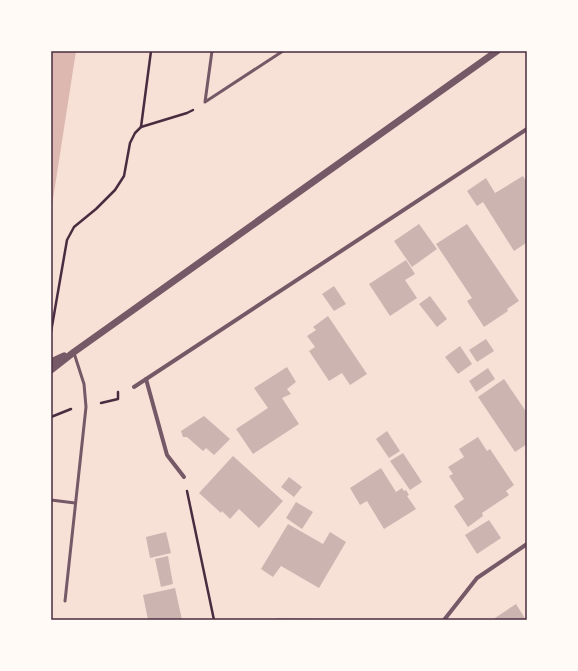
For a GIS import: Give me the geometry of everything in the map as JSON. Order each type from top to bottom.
[{"type":"street","points":[[51,370],[74,352],[497,51]]},
{"type":"street","points":[[134,387],[527,129]]},
{"type":"street","points":[[51,362],[74,352]]},
{"type":"street","points":[[146,379],[166,455],[184,477]]},
{"type":"street","points":[[444,620],[477,578],[527,544]]},
{"type":"lane","points":[[205,102],[212,51]]},
{"type":"lane","points":[[205,102],[283,51]]},
{"type":"lane","points":[[65,601],[86,407],[84,384],[74,352]]},
{"type":"lane","points":[[51,500],[75,503]]},
{"type":"path","points":[[141,127],[151,51]]},
{"type":"path","points":[[51,332],[67,240],[74,227],[96,209],[115,190],[124,176],[130,142],[135,132],[141,127],[187,114],[205,102]]},
{"type":"path","points":[[51,417],[68,410],[118,399],[118,381],[124,378],[134,387]]},
{"type":"path","points":[[184,477],[214,620]]},
{"type":"shaded area","points":[[51,51],[76,51],[51,212]]},
{"type":"building","points":[[523,176],[527,183],[527,244],[526,243],[514,251],[483,202],[477,206],[467,191],[486,178],[495,193]]},
{"type":"building","points":[[419,224],[437,249],[412,267],[394,241]]},
{"type":"building","points":[[467,224],[519,301],[507,309],[508,311],[484,327],[467,301],[472,298],[436,244]]},
{"type":"building","points":[[406,260],[415,274],[405,280],[417,298],[390,316],[369,284]]},
{"type":"building","points":[[334,286],[346,304],[334,311],[322,294]]},
{"type":"building","points":[[430,296],[447,319],[437,327],[419,304]]},
{"type":"building","points":[[328,316],[367,374],[350,385],[342,373],[329,381],[309,351],[315,347],[307,336],[316,330],[313,327]]},
{"type":"building","points":[[486,339],[494,351],[477,362],[469,350]]},
{"type":"building","points":[[460,346],[472,364],[458,374],[445,357]]},
{"type":"building","points":[[287,367],[296,382],[287,389],[291,394],[282,398],[299,424],[253,454],[236,429],[268,408],[254,388]]},
{"type":"building","points":[[488,368],[495,379],[476,392],[469,381]]},
{"type":"building","points":[[504,379],[525,410],[527,409],[527,444],[515,452],[478,397]]},
{"type":"building","points":[[204,416],[230,439],[214,455],[206,448],[203,451],[187,437],[183,437],[181,431]]},
{"type":"building","points":[[387,431],[400,451],[389,458],[376,439]]},
{"type":"building","points":[[478,437],[487,451],[490,449],[514,485],[506,491],[509,495],[482,513],[483,516],[468,527],[454,506],[464,499],[449,476],[453,474],[448,467],[464,457],[459,449]]},
{"type":"building","points":[[403,453],[422,482],[410,490],[390,461]]},
{"type":"building","points":[[233,456],[283,501],[259,528],[239,509],[230,519],[199,493]]},
{"type":"building","points":[[381,468],[396,492],[402,488],[404,491],[406,490],[409,495],[407,496],[416,509],[384,529],[367,501],[360,505],[350,488]]},
{"type":"building","points":[[289,477],[302,487],[294,497],[281,487]]},
{"type":"building","points":[[296,502],[313,512],[302,529],[286,518]]},
{"type":"building","points":[[489,520],[501,538],[477,554],[465,535]]},
{"type":"building","points":[[288,524],[323,544],[330,532],[346,542],[319,588],[281,566],[273,577],[261,569]]},
{"type":"building","points":[[166,532],[171,553],[150,558],[146,537]]},
{"type":"building","points":[[168,556],[173,584],[161,587],[155,559]]},
{"type":"building","points":[[175,588],[182,620],[148,620],[143,595]]},
{"type":"building","points":[[516,604],[526,620],[492,620]]},
{"type":"building","points":[[277,618],[332,619],[332,620],[277,620]]}]
